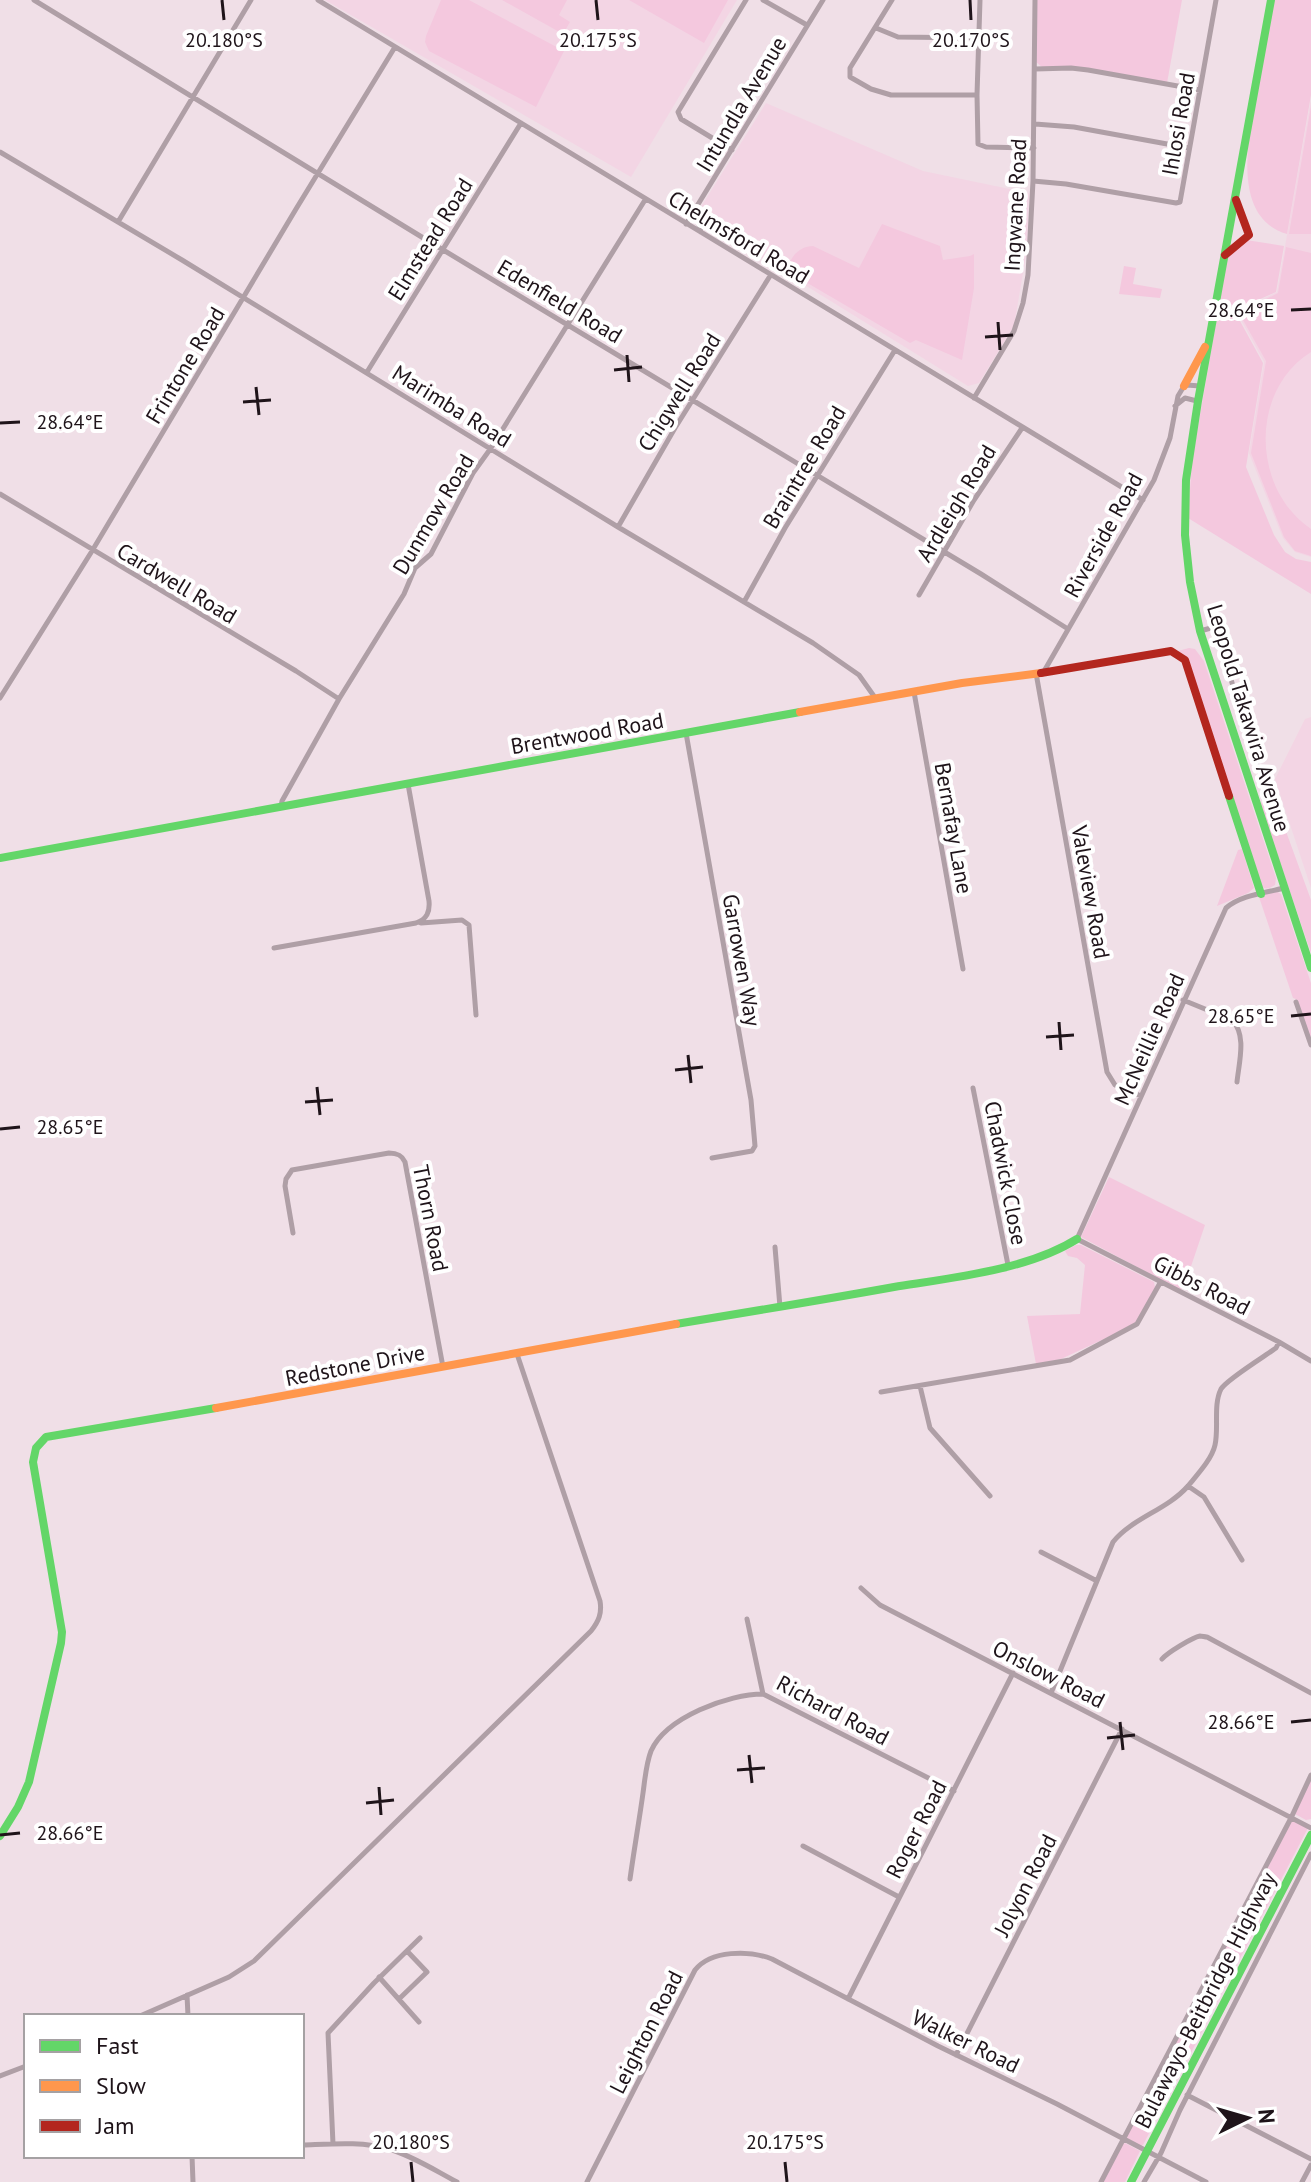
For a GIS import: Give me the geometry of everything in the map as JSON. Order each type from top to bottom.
[{"type":"main road","name":"Leopold Takawira Avenue","points":[[1271,0],[1200,386],[1186,480],[1185,535],[1200,631],[1311,968]]},
{"type":"main road","points":[[1225,255],[1249,235],[1235,198]]},
{"type":"main road","points":[[1184,386],[1208,342]]},
{"type":"main road","name":"Brentwood Road","points":[[0,858],[962,683],[1171,651],[1185,660],[1261,894]]},
{"type":"main road","name":"Redstone Drive","points":[[0,1836],[29,1782],[61,1643],[62,1632],[33,1462],[33,1453],[40,1441],[54,1435],[955,1277],[1008,1265],[1062,1248],[1077,1239]]},
{"type":"main road","name":"Bulawayo-Beitbridge Highway","points":[[1131,2182],[1311,1835]]},
{"type":"street","name":"Edenfield Road","points":[[34,0],[1068,629]]},
{"type":"street","points":[[118,222],[251,0]]},
{"type":"street","name":"Chelmsford Road","points":[[318,0],[1143,500]]},
{"type":"street","points":[[732,150],[681,119],[678,112],[746,0]]},
{"type":"street","points":[[763,0],[807,25]]},
{"type":"street","name":"Intundla Avenue","points":[[686,224],[823,0]]},
{"type":"street","points":[[892,0],[850,68],[852,79],[891,95],[977,95]]},
{"type":"street","points":[[980,0],[977,141],[980,146],[1034,148]]},
{"type":"street","name":"Ingwane Road","points":[[974,398],[1011,338],[1023,303],[1030,260],[1035,0]]},
{"type":"street","name":"Ihlosi Road","points":[[1033,181],[1176,203],[1181,200],[1216,0]]},
{"type":"street","points":[[876,28],[898,37],[979,38]]},
{"type":"street","name":"Frintone Road","points":[[0,698],[395,47]]},
{"type":"street","points":[[1035,69],[1079,69],[1200,90]]},
{"type":"street","name":"Elmstead Road","points":[[367,372],[521,123]]},
{"type":"street","points":[[1035,124],[1074,127],[1189,148]]},
{"type":"street","name":"Marimba Road","points":[[0,152],[851,668],[876,699]]},
{"type":"street","name":"Dunmow Road","points":[[281,807],[339,699],[404,594],[415,568],[431,554],[473,473],[645,200]]},
{"type":"street","points":[[695,210],[701,233]]},
{"type":"street","name":"Chigwell Road","points":[[618,527],[667,441],[770,276]]},
{"type":"street","name":"Braintree Road","points":[[744,602],[785,528],[895,350]]},
{"type":"street","points":[[1184,386],[1200,386]]},
{"type":"street","name":"Riverside Road","points":[[1040,673],[1143,500],[1167,448],[1174,407],[1184,386]]},
{"type":"street","points":[[1174,407],[1185,398],[1198,401]]},
{"type":"street","name":"Ardleigh Road","points":[[919,595],[974,500],[1022,428]]},
{"type":"street","name":"Cardwell Road","points":[[0,494],[339,699]]},
{"type":"street","points":[[1200,631],[1216,630],[1260,775]]},
{"type":"street","name":"Valeview Road","points":[[1040,673],[1107,1072],[1115,1085],[1141,1096]]},
{"type":"street","points":[[0,682],[7,687]]},
{"type":"street","name":"Bernafay Lane","points":[[914,692],[963,969]]},
{"type":"street","name":"Garrowen Way","points":[[686,733],[751,1100],[755,1146],[752,1151],[712,1158]]},
{"type":"street","points":[[408,784],[430,905],[424,919],[416,923]]},
{"type":"street","name":"McNeillie Road","points":[[1077,1239],[1226,908],[1242,898],[1284,888]]},
{"type":"street","points":[[274,948],[416,923],[462,920],[469,925],[476,1015]]},
{"type":"street","points":[[1183,1000],[1232,1020],[1238,1026],[1241,1035],[1237,1082]]},
{"type":"street","points":[[1296,1002],[1311,1045]]},
{"type":"street","name":"Chadwick Close","points":[[973,1088],[1008,1265]]},
{"type":"street","name":"Thorn Road","points":[[293,1233],[285,1186],[292,1170],[389,1153],[399,1154],[403,1158],[443,1367]]},
{"type":"street","name":"Gibbs Road","points":[[1077,1239],[1311,1361]]},
{"type":"street","points":[[775,1247],[780,1307]]},
{"type":"street","points":[[881,1392],[1070,1360],[1139,1323],[1160,1283]]},
{"type":"street","points":[[1051,1693],[1113,1542],[1118,1535],[1178,1496],[1188,1486],[1213,1451],[1222,1387],[1276,1348],[1279,1342]]},
{"type":"street","points":[[144,2014],[229,1977],[254,1961],[591,1631],[599,1619],[600,1601],[517,1354]]},
{"type":"street","points":[[920,1386],[930,1428],[990,1496]]},
{"type":"street","points":[[1188,1486],[1204,1497],[1242,1560]]},
{"type":"street","points":[[1041,1552],[1097,1581]]},
{"type":"street","name":"Onslow Road","points":[[861,1588],[880,1605],[1311,1828]]},
{"type":"street","name":"Richard Road","points":[[747,1619],[763,1694],[954,1791]]},
{"type":"street","points":[[1162,1659],[1199,1636],[1207,1637],[1311,1693]]},
{"type":"street","name":"Roger Road","points":[[848,1999],[1013,1673]]},
{"type":"street","points":[[630,1879],[648,1759],[658,1740],[683,1720],[708,1706],[763,1694]]},
{"type":"street","name":"Jolyon Road","points":[[956,2055],[1122,1729]]},
{"type":"street","points":[[1101,2182],[1311,1775]]},
{"type":"street","points":[[803,1846],[899,1897]]},
{"type":"street","points":[[1144,2182],[1311,1854]]},
{"type":"street","points":[[1279,1896],[1283,1907]]},
{"type":"street","points":[[333,2144],[328,2033],[420,1938]]},
{"type":"street","points":[[399,1999],[427,1972],[407,1951]]},
{"type":"street","name":"Leighton Road","points":[[587,2182],[700,1963],[728,1955],[754,1954],[772,1959]]},
{"type":"street","name":"Walker Road","points":[[772,1959],[1206,2182]]},
{"type":"street","points":[[379,1977],[419,2022]]},
{"type":"street","points":[[187,1995],[188,2014]]},
{"type":"street","points":[[0,2076],[24,2067]]},
{"type":"street","points":[[1187,2095],[1311,2162],[1302,2182]]},
{"type":"street","points":[[304,2145],[367,2145],[393,2150],[457,2182]]},
{"type":"street","points":[[192,2158],[193,2182]]},
{"type":"shaded area","points":[[325,0],[737,0],[631,177]]},
{"type":"shaded area","points":[[441,0],[469,0],[564,51],[536,107],[429,51],[426,36]]},
{"type":"shaded area","points":[[502,0],[567,0],[559,15],[570,22],[563,34]]},
{"type":"shaded area","points":[[629,0],[728,0],[704,43]]},
{"type":"shaded area","points":[[1037,0],[1182,0],[1167,83],[1088,69],[1042,67],[1036,62]]},
{"type":"shaded area","points":[[1274,0],[1311,0],[1311,95],[1287,234],[1268,225],[1256,210],[1247,170],[1251,124]]},
{"type":"shaded area","points":[[1311,99],[1311,557],[1295,552],[1283,538],[1249,453],[1264,362],[1241,320],[1248,306],[1277,292]]},
{"type":"shaded area","points":[[766,103],[923,171],[1029,193],[1027,249],[1014,326],[979,383],[968,386],[703,222],[699,210]]},
{"type":"shaded area","points":[[1311,106],[1311,234],[1289,234]]},
{"type":"shaded area","points":[[882,224],[940,246],[943,260],[974,254],[974,288],[962,360],[916,340],[910,343],[788,270],[796,253],[813,246],[859,268]]},
{"type":"shaded area","points":[[1246,240],[1284,246],[1276,292],[1247,305],[1240,321],[1263,363],[1246,467],[1274,535],[1285,552],[1296,559],[1311,562],[1311,594],[1188,518],[1192,461],[1227,260],[1230,252]]},
{"type":"shaded area","points":[[1286,247],[1311,253],[1311,352],[1291,369],[1277,390],[1268,415],[1266,440],[1269,466],[1277,490],[1292,512],[1311,529],[1311,556],[1295,551],[1284,537],[1251,453],[1266,361],[1243,320],[1249,308],[1278,293]]},
{"type":"shaded area","points":[[1124,266],[1136,268],[1133,284],[1162,289],[1160,298],[1119,294]]},
{"type":"shaded area","points":[[1195,649],[1204,661],[1276,878],[1275,885],[1269,888],[1259,885],[1186,658],[1178,651]]},
{"type":"shaded area","points":[[1311,717],[1311,888],[1275,779],[1305,719]]},
{"type":"shaded area","points":[[1272,793],[1311,900],[1311,953],[1260,804]]},
{"type":"shaded area","points":[[1242,849],[1254,888],[1217,906],[1238,850]]},
{"type":"shaded area","points":[[1276,891],[1281,894],[1311,983],[1311,1042],[1259,897]]},
{"type":"shaded area","points":[[1109,1177],[1205,1225],[1184,1287],[1180,1290],[1081,1237]]},
{"type":"shaded area","points":[[1076,1245],[1154,1282],[1155,1287],[1139,1320],[1132,1326],[1061,1359],[1036,1364],[1027,1316],[1080,1314],[1085,1265],[1065,1251]]},
{"type":"shaded area","points":[[1311,1778],[1311,1819],[1306,1820],[1295,1814]]},
{"type":"shaded area","points":[[1292,1819],[1308,1828],[1140,2147],[1125,2139]]},
{"type":"shaded area","points":[[1123,2144],[1140,2151],[1125,2182],[1103,2182]]},
{"type":"traffic: fast","points":[[1271,0],[1198,401],[1186,480],[1185,535],[1200,631],[1311,968]]},
{"type":"traffic: fast","points":[[0,858],[800,712]]},
{"type":"traffic: fast","points":[[1229,796],[1261,894]]},
{"type":"traffic: fast","points":[[676,1324],[988,1271],[1036,1258],[1077,1239]]},
{"type":"traffic: fast","points":[[0,1836],[29,1782],[61,1643],[62,1632],[33,1462],[36,1448],[46,1437],[216,1408]]},
{"type":"traffic: fast","points":[[1131,2182],[1311,1835]]},
{"type":"traffic: slow","points":[[1184,386],[1205,347]]},
{"type":"traffic: slow","points":[[800,712],[962,683],[1041,673]]},
{"type":"traffic: slow","points":[[216,1408],[676,1324]]},
{"type":"traffic: jam","points":[[1225,255],[1249,235],[1236,200]]},
{"type":"traffic: jam","points":[[1041,673],[1171,651],[1185,660],[1229,796]]}]
